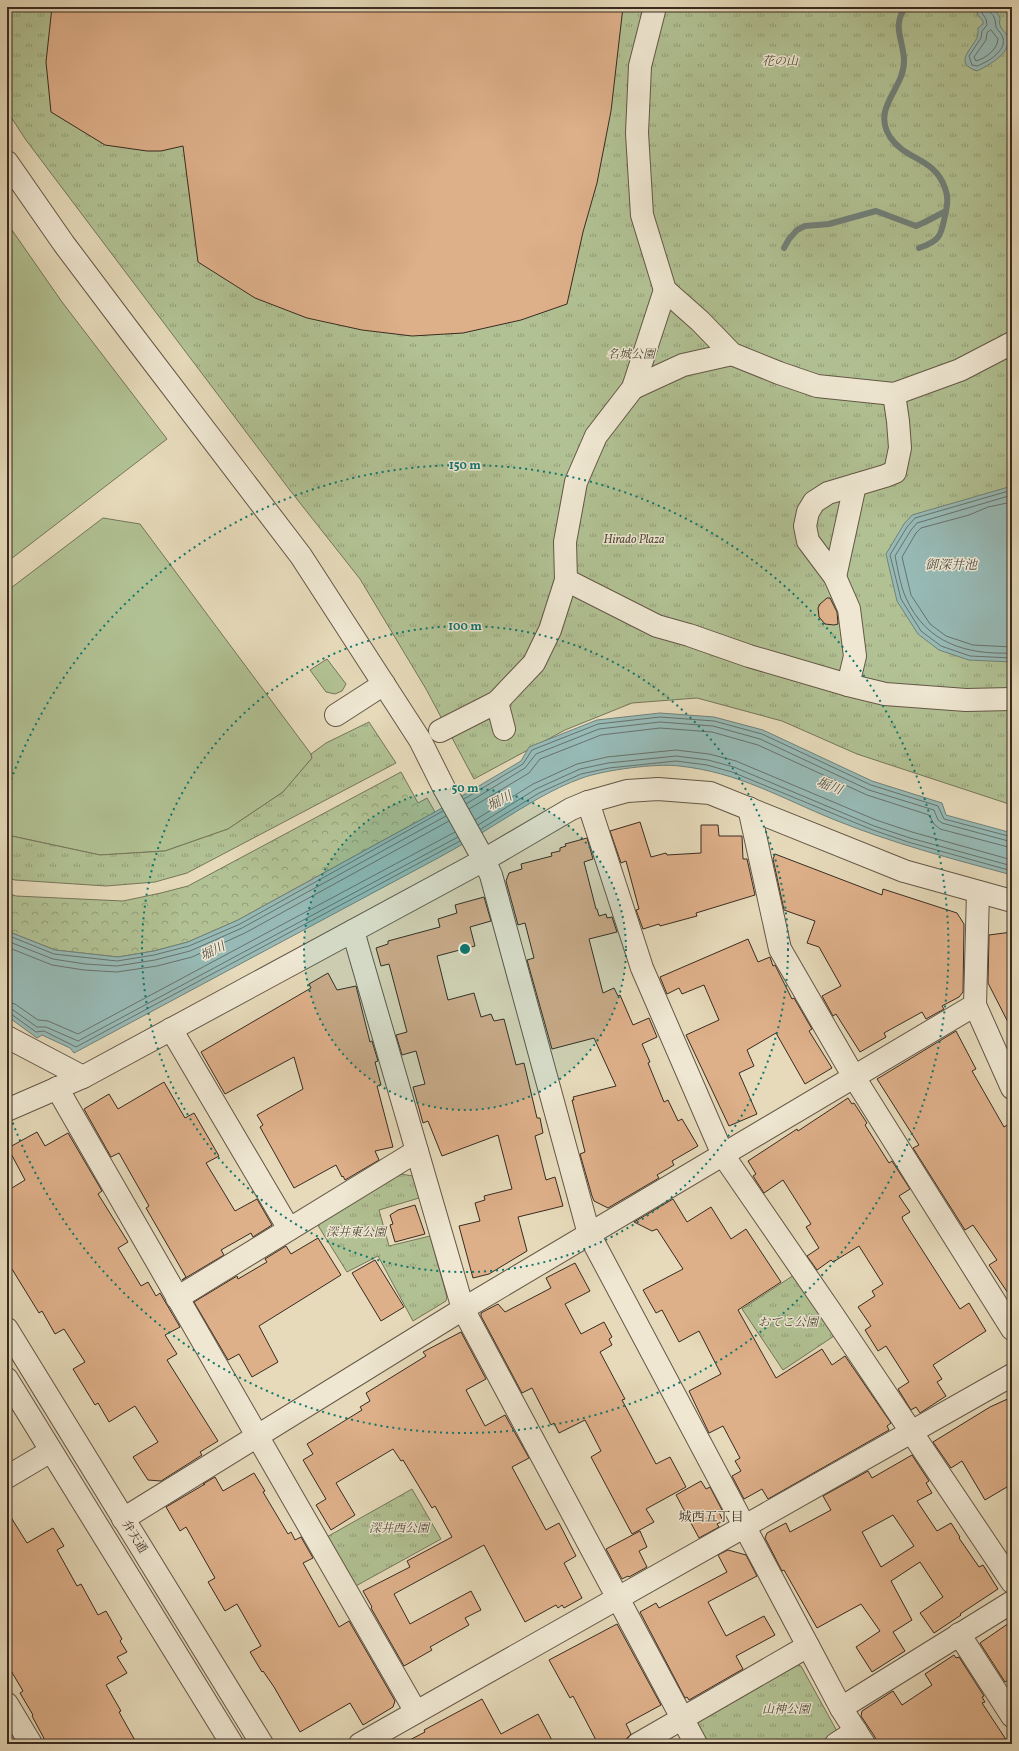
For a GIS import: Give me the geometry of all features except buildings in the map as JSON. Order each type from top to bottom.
[{"type":"street","points":[[655,7],[640,66],[637,133],[642,215],[665,290],[700,321],[732,354],[779,373],[817,386],[894,394],[960,370],[1012,344]]},
{"type":"street","points":[[7,162],[64,244],[297,551],[420,740],[444,788],[479,851],[492,878],[589,1234],[841,1708],[860,1738],[836,1744]]},
{"type":"street","points":[[440,731],[497,702],[534,663],[550,630],[566,580],[565,542],[576,482],[596,436],[633,388],[665,290]]},
{"type":"street","points":[[633,388],[683,365],[732,354]]},
{"type":"street","points":[[848,685],[855,656],[849,609],[835,577],[808,541],[805,526],[808,512],[814,502],[828,494],[895,472],[900,448],[894,394]]},
{"type":"street","points":[[835,577],[855,485]]},
{"type":"street","points":[[566,580],[657,626],[689,635],[749,656],[848,685],[885,694],[966,700],[1012,699]]},
{"type":"street","points":[[336,715],[384,684]]},
{"type":"street","points":[[497,702],[504,729]]},
{"type":"street","points":[[7,1110],[84,1077],[353,931],[479,851],[588,802],[627,791],[658,789],[710,793],[904,871],[1012,901]]},
{"type":"street","points":[[588,802],[642,968],[723,1155],[826,1304],[1012,1582]]},
{"type":"street","points":[[749,808],[780,948],[854,1077],[1012,1328]]},
{"type":"street","points":[[978,892],[975,1005],[1012,1088]]},
{"type":"street","points":[[353,931],[463,1309],[696,1744]]},
{"type":"street","points":[[124,1519],[463,1309],[975,1005]]},
{"type":"street","points":[[171,1030],[289,1229]]},
{"type":"street","points":[[7,1037],[84,1077]]},
{"type":"street","points":[[57,1088],[256,1437],[416,1712]]},
{"type":"street","points":[[177,1298],[417,1151]]},
{"type":"street","name":"弁天通","points":[[7,1330],[262,1744]]},
{"type":"street","points":[[360,1744],[1012,1374]]},
{"type":"street","points":[[7,1379],[232,1744]]},
{"type":"street","points":[[7,1477],[51,1451]]},
{"type":"street","points":[[841,1708],[1012,1602]]},
{"type":"street","points":[[959,1634],[1012,1716]]},
{"type":"street","points":[[638,1744],[808,1646]]},
{"type":"street","points":[[7,1704],[31,1744]]},
{"type":"green space","name":"名城公園","points":[[7,7],[1012,7],[1012,805],[857,754],[782,721],[697,698],[632,703],[565,730],[474,779],[426,689],[360,579],[289,489],[26,140],[7,111]]},
{"type":"green space","points":[[7,223],[62,302],[167,439],[7,562]]},
{"type":"green space","points":[[103,518],[140,524],[311,754],[312,758],[283,792],[228,829],[165,851],[100,855],[7,835],[7,591]]},
{"type":"green space","points":[[327,659],[346,684],[342,691],[335,694],[326,692],[310,670]]},
{"type":"green space","points":[[369,722],[396,763],[187,873],[155,882],[106,886],[15,880],[7,878],[7,835],[100,855],[165,851],[228,829],[283,792],[312,758],[311,754],[326,743]]},
{"type":"green space","points":[[401,772],[418,803],[427,798],[435,812],[238,920],[188,942],[154,951],[118,957],[55,950],[7,931],[7,893],[16,896],[123,901],[188,886]]},
{"type":"green space","name":"深井東公園","points":[[401,1174],[413,1176],[419,1198],[379,1210],[389,1246],[430,1236],[447,1297],[446,1301],[413,1321],[378,1256],[347,1272],[317,1224]]},
{"type":"green space","name":"おてこ公園","points":[[794,1275],[834,1336],[783,1370],[742,1309]]},
{"type":"green space","name":"深井西公園","points":[[412,1489],[441,1539],[354,1587],[325,1538]]},
{"type":"green space","name":"山神公園","points":[[798,1665],[801,1666],[838,1733],[822,1744],[703,1744],[696,1723]]},
{"type":"water","points":[[980,7],[986,7],[997,12],[1002,29],[1007,35],[1008,41],[1007,47],[999,57],[977,71],[970,68],[966,64],[965,60],[977,38],[978,28],[983,24],[983,21],[977,14]]},
{"type":"water","name":"御深井池","points":[[1012,486],[1012,662],[969,660],[939,650],[918,634],[897,601],[886,554],[904,524],[912,515]]},
{"type":"water","name":"堀川","points":[[660,713],[714,717],[763,730],[872,781],[942,803],[946,815],[1012,833],[1012,875],[945,857],[878,836],[835,820],[759,787],[721,774],[700,769],[669,765],[630,768],[603,772],[582,778],[549,793],[438,858],[74,1053],[70,1048],[42,1035],[37,1038],[7,1016],[7,931],[55,950],[118,957],[154,951],[188,942],[238,920],[435,812],[521,761],[529,747],[597,720]]},
{"type":"waterway","points":[[784,248],[789,239],[797,230],[805,226],[829,224],[876,211],[916,226],[946,211],[947,194],[940,178],[934,170],[897,145],[890,137],[885,126],[884,116],[886,107],[900,80],[903,70],[904,60],[899,33],[899,21],[905,7]]},
{"type":"waterway","points":[[976,7],[979,9],[981,7]]},
{"type":"waterway","points":[[919,248],[933,242],[940,235],[946,211]]},
{"type":"district","name":"城西五丁目","points":[[711,1518]]},
{"type":"park label","name":"花の山","points":[[780,62]]},
{"type":"park label","name":"Hirado Plaza","points":[[634,540]]}]
